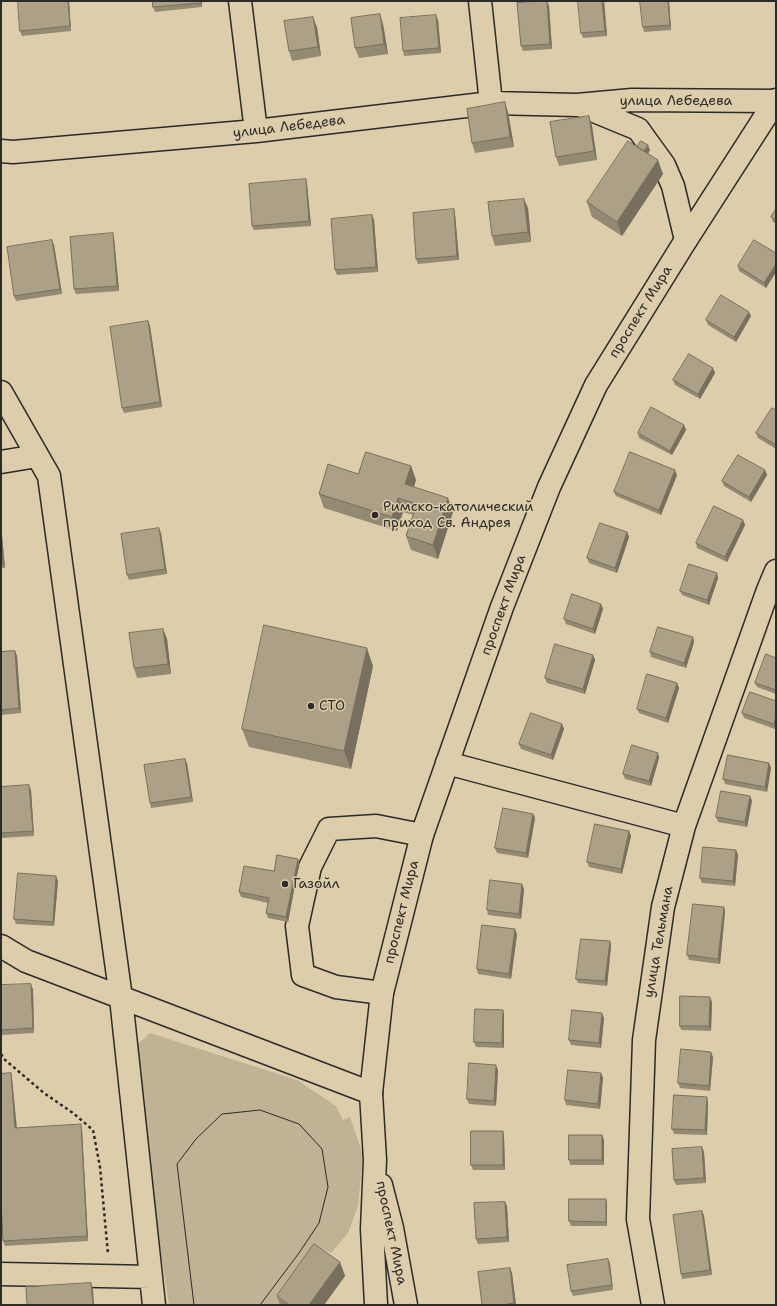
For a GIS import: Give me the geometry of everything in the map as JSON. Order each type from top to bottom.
[{"type":"street","points":[[240,1],[256,131]]},
{"type":"street","points":[[480,1],[491,103]]},
{"type":"street","name":"улица Лебедева","points":[[1,151],[13,152],[73,148],[256,131],[491,103],[577,104],[632,100],[776,101]]},
{"type":"street","name":"проспект Мира","points":[[376,1305],[372,1229],[375,1160],[371,1093],[382,993],[422,835],[502,607],[549,488],[596,385],[686,240],[776,101]]},
{"type":"street","name":"улица Лебедева","points":[[577,104],[638,129],[664,165],[674,186],[686,240]]},
{"type":"street","points":[[1,392],[49,476],[121,998],[154,1305]]},
{"type":"street","points":[[1,462],[38,456]]},
{"type":"street","name":"улица Тельмана","points":[[653,1305],[638,1218],[644,1040],[663,907],[684,826],[776,571]]},
{"type":"street","points":[[448,764],[684,826]]},
{"type":"street","points":[[382,993],[336,987],[303,975],[297,926],[310,868],[329,828],[376,826],[422,835]]},
{"type":"street","points":[[1,946],[26,961],[371,1093]]},
{"type":"street","name":"проспект Мира","points":[[375,1160],[392,1228],[406,1305]]},
{"type":"street","points":[[1,1274],[151,1277]]},
{"type":"path","points":[[1,1054],[4,1059],[44,1093],[73,1113],[93,1130],[100,1167],[110,1276]]},
{"type":"shaded area","points":[[150,1033],[297,1080],[336,1106],[343,1120],[350,1117],[363,1155],[358,1206],[348,1233],[331,1253],[322,1249],[282,1305],[169,1305],[130,1051]]},
{"type":"building","points":[[18,1],[68,1],[70,26],[20,31]]},
{"type":"building","points":[[153,1],[201,1],[201,3],[153,7]]},
{"type":"building","points":[[547,1],[550,44],[521,46],[517,3]]},
{"type":"building","points":[[578,1],[602,1],[605,31],[581,33]]},
{"type":"building","points":[[640,1],[668,1],[670,25],[643,27]]},
{"type":"building","points":[[380,14],[384,44],[355,48],[351,18]]},
{"type":"building","points":[[436,15],[439,48],[403,51],[400,18]]},
{"type":"building","points":[[313,17],[318,47],[289,51],[284,21]]},
{"type":"building","points":[[505,102],[510,137],[472,143],[467,109]]},
{"type":"building","points":[[589,116],[594,151],[556,157],[550,122]]},
{"type":"building","points":[[628,141],[658,160],[617,222],[587,202]]},
{"type":"building","points":[[641,141],[648,145],[644,151],[637,147]]},
{"type":"building","points":[[306,179],[309,221],[252,226],[249,184]]},
{"type":"building","points":[[524,199],[528,232],[492,236],[488,202]]},
{"type":"building","points":[[454,209],[457,256],[416,259],[413,213]]},
{"type":"building","points":[[776,209],[776,220],[771,217]]},
{"type":"building","points":[[372,215],[376,267],[335,270],[331,219]]},
{"type":"building","points":[[113,233],[117,286],[74,289],[70,237]]},
{"type":"building","points":[[52,240],[60,289],[14,296],[7,247]]},
{"type":"building","points":[[754,240],[776,253],[776,264],[764,283],[738,266]]},
{"type":"building","points":[[721,295],[749,312],[734,337],[706,320]]},
{"type":"building","points":[[148,321],[160,402],[122,408],[110,327]]},
{"type":"building","points":[[689,354],[713,368],[698,394],[673,380]]},
{"type":"building","points":[[651,407],[684,425],[670,451],[638,433]]},
{"type":"building","points":[[772,408],[776,410],[776,445],[756,433]]},
{"type":"building","name":"Римско-католический приход Св. Андрея","points":[[366,452],[411,466],[405,484],[448,498],[433,545],[406,536],[417,504],[398,498],[392,517],[319,494],[328,464],[358,474]]},
{"type":"building","points":[[630,452],[675,470],[659,510],[614,492]]},
{"type":"building","points":[[738,455],[765,470],[749,497],[722,481]]},
{"type":"building","points":[[714,506],[743,520],[725,557],[696,543]]},
{"type":"building","points":[[600,523],[627,532],[615,568],[587,558]]},
{"type":"building","points":[[159,528],[165,569],[127,575],[121,534]]},
{"type":"building","points":[[1,541],[3,563],[1,563]]},
{"type":"building","points":[[689,564],[717,573],[707,600],[680,591]]},
{"type":"building","points":[[572,594],[601,604],[593,629],[564,619]]},
{"type":"building","name":"СТО","points":[[264,625],[367,648],[344,751],[242,729]]},
{"type":"building","points":[[658,627],[693,637],[684,663],[650,652]]},
{"type":"building","points":[[163,629],[168,664],[134,668],[129,633]]},
{"type":"building","points":[[555,644],[593,655],[583,689],[545,678]]},
{"type":"building","points":[[15,651],[19,708],[1,710],[1,652]]},
{"type":"building","points":[[766,654],[776,658],[776,690],[755,683]]},
{"type":"building","points":[[647,674],[677,683],[666,718],[637,709]]},
{"type":"building","points":[[750,692],[776,701],[776,716],[774,724],[742,713]]},
{"type":"building","points":[[531,713],[562,724],[551,755],[519,744]]},
{"type":"building","points":[[632,745],[658,753],[649,781],[623,774]]},
{"type":"building","points":[[728,755],[769,763],[765,787],[723,779]]},
{"type":"building","points":[[185,759],[191,797],[150,803],[144,765]]},
{"type":"building","points":[[29,785],[33,831],[1,833],[1,787]]},
{"type":"building","points":[[721,791],[750,796],[745,822],[716,817]]},
{"type":"building","points":[[503,808],[533,814],[526,853],[495,848]]},
{"type":"building","points":[[595,824],[629,831],[621,869],[587,862]]},
{"type":"building","points":[[703,847],[736,850],[733,881],[700,878]]},
{"type":"building","points":[[277,855],[298,859],[286,917],[266,913],[269,898],[239,892],[244,866],[274,871]]},
{"type":"building","points":[[18,873],[56,876],[53,922],[14,919]]},
{"type":"building","points":[[490,880],[522,884],[519,914],[487,910]]},
{"type":"building","points":[[693,904],[724,907],[718,959],[687,955]]},
{"type":"building","points":[[482,925],[515,929],[509,974],[477,969]]},
{"type":"building","points":[[581,939],[610,941],[605,981],[576,979]]},
{"type":"building","points":[[31,984],[33,1028],[1,1030],[1,985]]},
{"type":"building","points":[[680,996],[710,997],[709,1026],[680,1026]]},
{"type":"building","points":[[475,1009],[503,1010],[502,1043],[474,1042]]},
{"type":"building","points":[[572,1010],[602,1013],[599,1043],[569,1040]]},
{"type":"building","points":[[681,1049],[711,1052],[709,1086],[678,1083]]},
{"type":"building","points":[[469,1063],[496,1065],[494,1101],[467,1099]]},
{"type":"building","points":[[568,1070],[601,1073],[598,1104],[565,1100]]},
{"type":"building","points":[[11,1073],[15,1128],[81,1124],[87,1236],[3,1241],[1,1201],[1,1074]]},
{"type":"building","points":[[674,1095],[707,1097],[705,1130],[672,1129]]},
{"type":"building","points":[[471,1131],[503,1131],[503,1165],[471,1165]]},
{"type":"building","points":[[569,1135],[602,1135],[602,1160],[569,1160]]},
{"type":"building","points":[[702,1147],[704,1178],[674,1180],[672,1149]]},
{"type":"building","points":[[569,1199],[606,1199],[606,1222],[569,1221]]},
{"type":"building","points":[[505,1202],[507,1237],[476,1239],[474,1203]]},
{"type":"building","points":[[702,1211],[710,1270],[681,1274],[673,1215]]},
{"type":"building","points":[[314,1244],[340,1262],[309,1305],[289,1305],[277,1296]]},
{"type":"building","points":[[608,1259],[612,1285],[571,1291],[567,1265]]},
{"type":"building","points":[[510,1268],[514,1303],[502,1305],[482,1305],[478,1272]]},
{"type":"building","points":[[91,1283],[93,1305],[27,1305],[26,1287]]},
{"type":"tram line","points":[[194,1305],[177,1164],[196,1139],[222,1114],[260,1110],[299,1124],[322,1149],[328,1187],[319,1223],[299,1253],[260,1305]]},
{"type":"place","name":"Римско-католический приход Св. Андрея","points":[[375,515]]},
{"type":"place","name":"СТО","points":[[311,706]]},
{"type":"place","name":"Газойл","points":[[285,884]]}]
